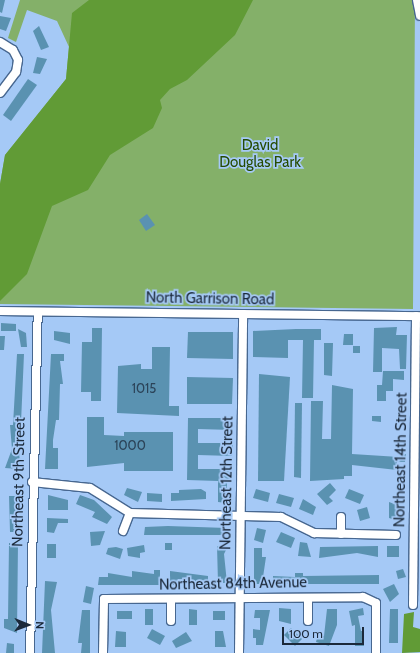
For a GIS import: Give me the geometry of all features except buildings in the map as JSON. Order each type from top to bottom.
[{"type":"street","points":[[417,0],[420,16]]},
{"type":"street","points":[[0,42],[12,50],[18,60],[16,72],[0,93]]},
{"type":"street","name":"North Garrison Road","points":[[0,311],[418,316]]},
{"type":"street","name":"Northeast 9th Street","points":[[30,653],[32,482],[38,312]]},
{"type":"street","name":"Northeast 12th Street","points":[[239,653],[243,314]]},
{"type":"street","name":"Northeast 14th Street","points":[[413,605],[418,316]]},
{"type":"street","points":[[32,482],[90,488],[130,513],[241,514],[282,517],[314,533],[396,535]]},
{"type":"street","points":[[123,531],[130,513]]},
{"type":"street","points":[[341,517],[341,534]]},
{"type":"street","name":"Northeast 84th Avenue","points":[[103,653],[104,599],[363,597],[376,603],[376,653]]},
{"type":"street","points":[[308,598],[308,621]]},
{"type":"street","points":[[171,599],[171,621]]},
{"type":"green space","name":"David Douglas Park","points":[[20,0],[415,0],[413,309],[0,304],[0,184],[5,155],[66,79],[69,47],[57,21],[27,10],[16,42],[8,38]]},
{"type":"green space","points":[[89,0],[253,0],[235,35],[187,80],[170,89],[160,100],[162,108],[153,128],[110,155],[88,190],[52,206],[27,274],[0,301],[0,184],[5,155],[66,79],[72,13]]},
{"type":"green space","points":[[414,612],[413,627],[420,629],[420,652],[402,653],[404,614]]}]
